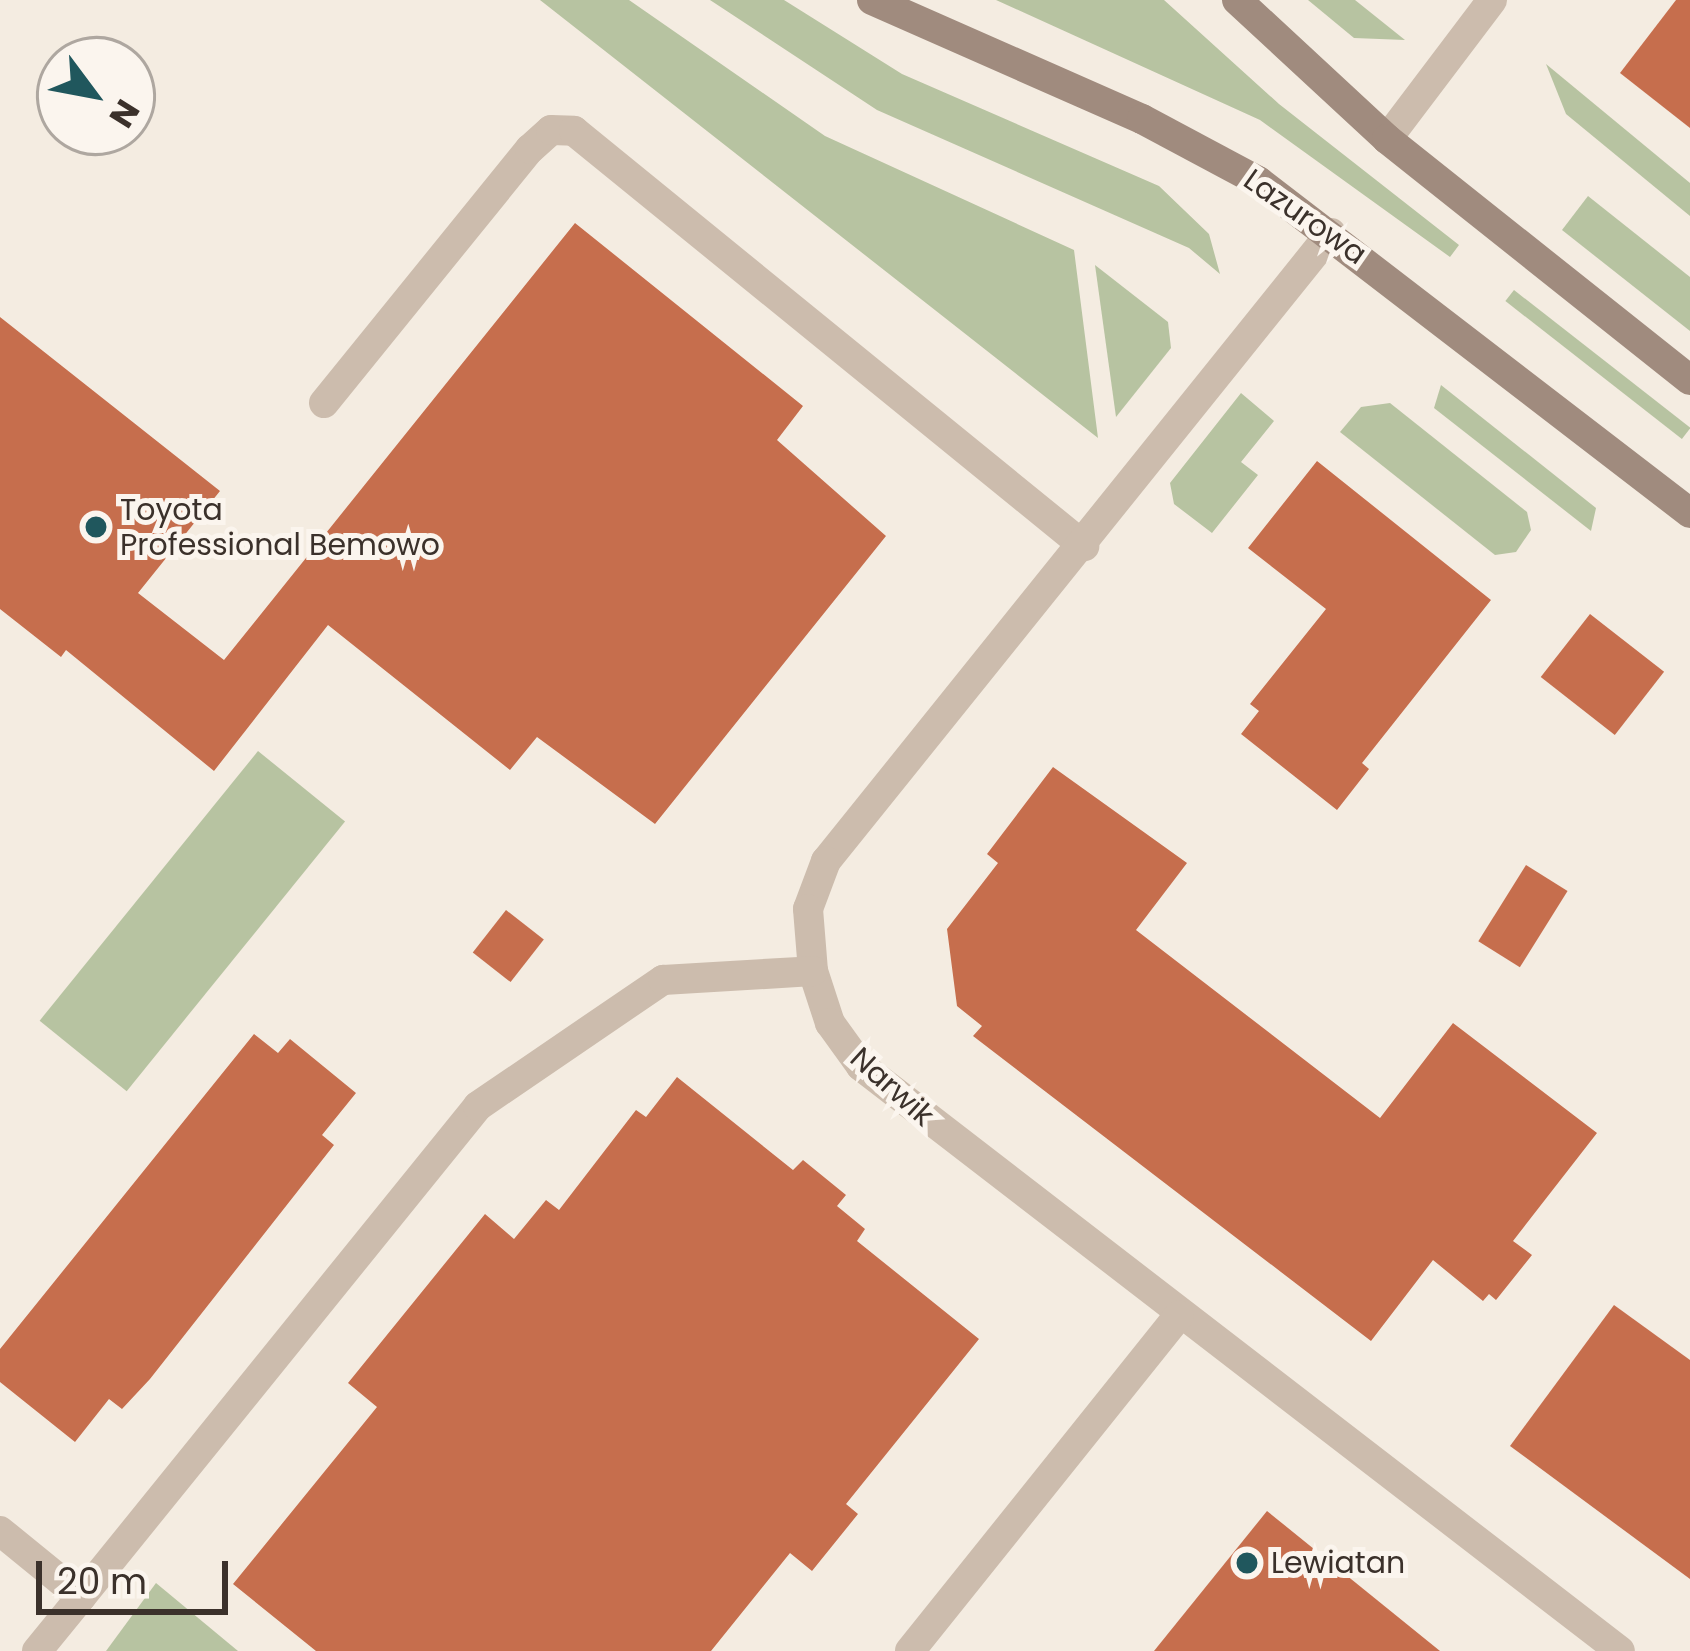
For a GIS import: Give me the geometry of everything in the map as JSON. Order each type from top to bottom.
[{"type":"main road","name":"Lazurowa","points":[[872,0],[1200,148],[1331,232],[1690,513]]},
{"type":"main road","points":[[1237,0],[1387,139],[1690,380]]},
{"type":"street","points":[[1387,139],[1492,0]]},
{"type":"street","points":[[324,404],[530,149],[551,130],[574,131],[1084,546]]},
{"type":"street","name":"Narwik","points":[[1331,232],[1084,546],[826,861],[808,909],[813,970],[830,1023],[861,1066],[1620,1651]]},
{"type":"street","points":[[37,1651],[478,1106],[664,980],[813,970]]},
{"type":"street","points":[[910,1651],[1179,1315]]},
{"type":"street","points":[[0,1531],[81,1597]]},
{"type":"green space","points":[[540,0],[629,0],[825,136],[1074,250],[1098,438]]},
{"type":"green space","points":[[710,0],[784,0],[902,74],[1159,186],[1209,234],[1220,274],[1189,248],[877,110]]},
{"type":"green space","points":[[996,0],[1164,0],[1279,104],[1459,245],[1450,257],[1260,120]]},
{"type":"green space","points":[[1308,0],[1355,0],[1405,40],[1354,38]]},
{"type":"green space","points":[[1546,64],[1690,183],[1690,216],[1566,114]]},
{"type":"green space","points":[[1588,196],[1690,277],[1690,331],[1562,230]]},
{"type":"green space","points":[[1095,265],[1168,322],[1171,348],[1116,417]]},
{"type":"green space","points":[[1514,290],[1690,428],[1682,439],[1505,301]]},
{"type":"green space","points":[[1441,385],[1596,508],[1591,531],[1434,408]]},
{"type":"green space","points":[[1241,393],[1274,421],[1241,462],[1258,475],[1212,533],[1174,504],[1170,483]]},
{"type":"green space","points":[[1390,403],[1527,512],[1531,530],[1516,552],[1495,555],[1340,432],[1361,407]]},
{"type":"green space","points":[[258,751],[345,821],[127,1091],[40,1021]]},
{"type":"green space","points":[[156,1583],[238,1651],[106,1651]]},
{"type":"building","points":[[1676,0],[1690,0],[1690,128],[1620,73]]},
{"type":"building","points":[[575,223],[803,406],[777,440],[886,536],[655,824],[537,737],[510,770],[328,625],[214,771],[66,650],[61,657],[0,609],[0,317],[220,491],[138,593],[224,660]]},
{"type":"building","points":[[1317,461],[1491,600],[1362,763],[1369,769],[1337,810],[1241,734],[1259,711],[1250,704],[1326,609],[1248,548]]},
{"type":"building","points":[[1590,614],[1664,672],[1615,735],[1541,677]]},
{"type":"building","points":[[1053,767],[1187,863],[1136,930],[1380,1118],[1453,1023],[1597,1133],[1513,1241],[1532,1255],[1496,1300],[1489,1294],[1483,1301],[1433,1260],[1371,1341],[973,1036],[982,1026],[957,1006],[947,929],[998,863],[987,854]]},
{"type":"building","points":[[1526,865],[1568,891],[1520,967],[1478,941]]},
{"type":"building","points":[[506,910],[544,940],[511,982],[473,953]]},
{"type":"building","points":[[254,1034],[278,1053],[290,1039],[356,1093],[322,1135],[334,1145],[150,1379],[122,1409],[109,1399],[75,1442],[0,1382],[0,1349]]},
{"type":"building","points":[[677,1077],[793,1170],[803,1160],[846,1195],[837,1206],[865,1229],[857,1241],[979,1339],[846,1504],[858,1514],[812,1571],[790,1553],[711,1651],[316,1651],[233,1584],[377,1407],[348,1383],[485,1214],[514,1239],[546,1200],[559,1210],[636,1110],[646,1117]]},
{"type":"building","points":[[1614,1305],[1690,1360],[1690,1579],[1510,1446]]},
{"type":"building","points":[[1267,1511],[1440,1651],[1154,1651]]},
{"type":"place","name":"Toyota Professional Bemowo","points":[[96,527]]},
{"type":"place","name":"Lewiatan","points":[[1247,1563]]}]
